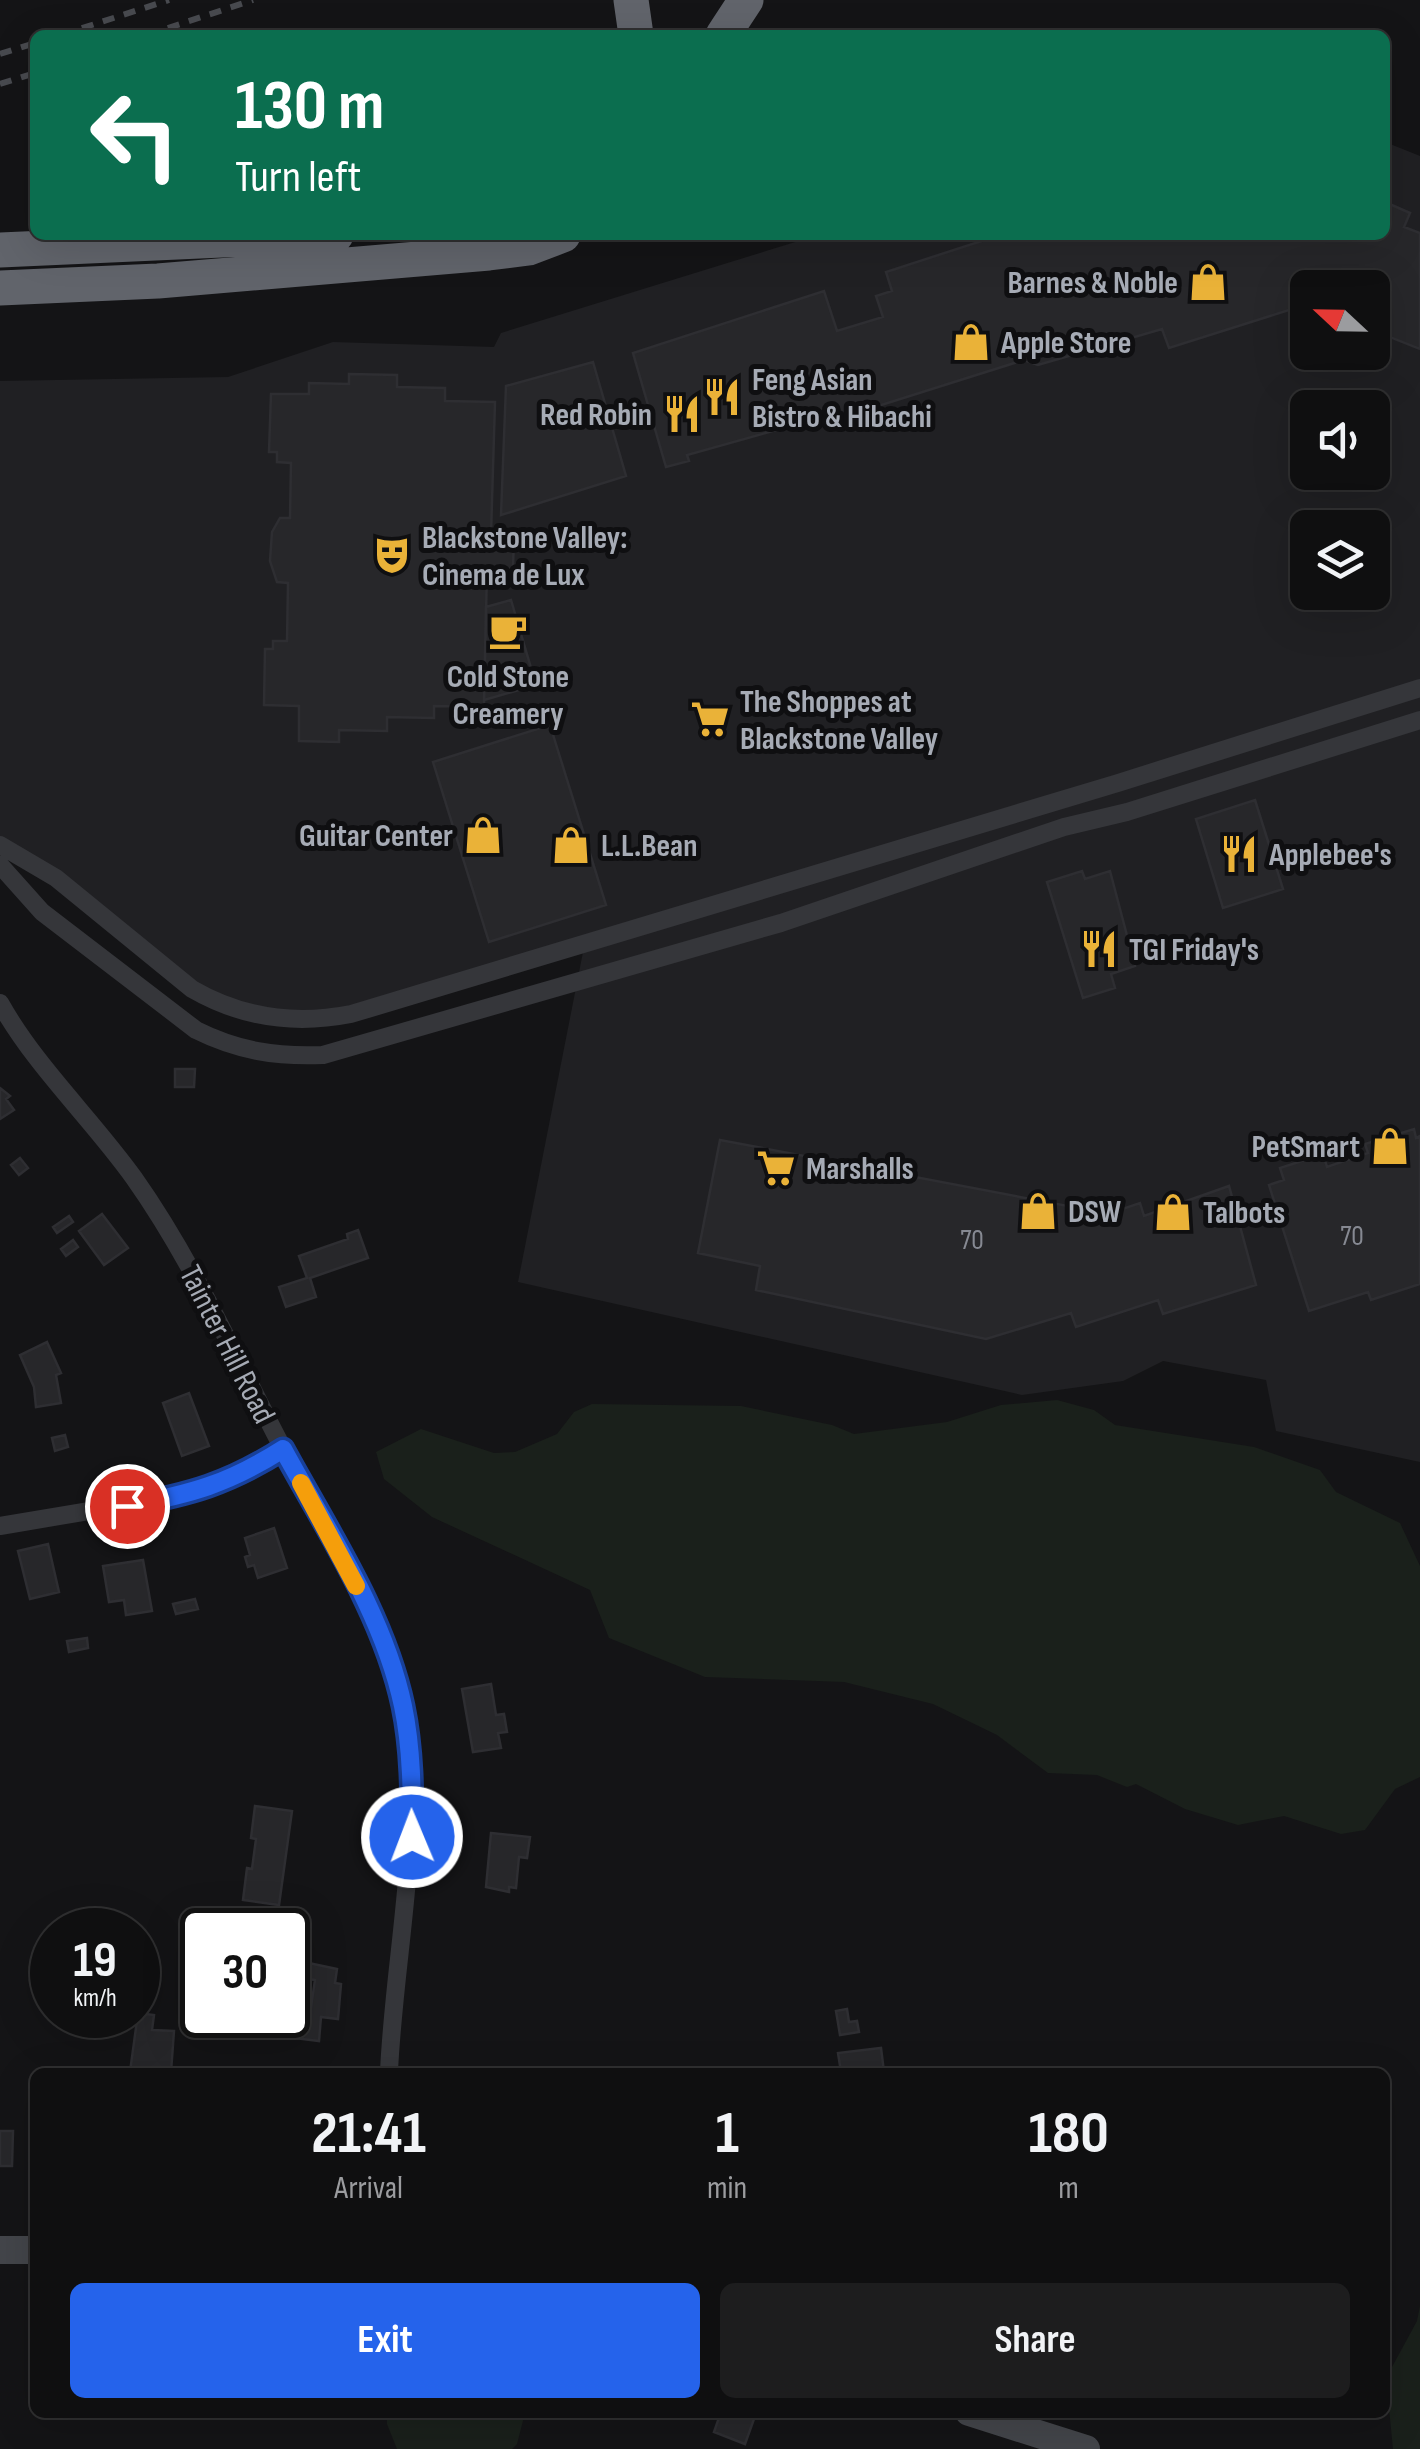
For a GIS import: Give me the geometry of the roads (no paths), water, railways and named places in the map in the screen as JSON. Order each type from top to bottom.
[{"type":"highway","points":[[631,0],[635,30]]},
{"type":"highway","points":[[726,30],[746,0]]},
{"type":"highway","points":[[0,250],[224,240]]},
{"type":"highway","points":[[0,288],[158,281],[489,253],[529,248],[550,240]]},
{"type":"street","points":[[0,844],[56,878],[212,1000],[264,1016],[319,1020],[351,1014],[1118,783],[1420,688]]},
{"type":"street","points":[[0,865],[42,912],[196,1030],[256,1053],[323,1055],[781,923],[1064,827],[1127,812],[1420,720]]},
{"type":"street","name":"Tainter Hill Road","points":[[0,1003],[114,1150],[200,1283],[366,1606],[390,1663],[403,1706],[412,1837],[392,2014],[390,2068]]},
{"type":"street","points":[[0,1526],[190,1494],[221,1484],[283,1449]]},
{"type":"street","points":[[0,2250],[30,2250]]},
{"type":"street","points":[[987,2418],[1086,2449]]},
{"type":"railway","points":[[76,30],[169,0]]},
{"type":"railway","points":[[162,30],[253,0]]},
{"type":"railway","points":[[0,54],[30,45]]},
{"type":"railway","points":[[0,84],[30,75]]},
{"type":"place","name":"Barnes & Noble","points":[[1208,282]]},
{"type":"place","name":"Apple Store","points":[[971,342]]},
{"type":"place","name":"Feng Asian Bistro & Hibachi","points":[[722,397]]},
{"type":"place","name":"Red Robin","points":[[682,414]]},
{"type":"place","name":"Blackstone Valley: Cinema de Lux","points":[[392,555]]},
{"type":"place","name":"Cold Stone Creamery","points":[[508,631]]},
{"type":"place","name":"The Shoppes at Blackstone Valley","points":[[710,719]]},
{"type":"place","name":"Guitar Center","points":[[483,835]]},
{"type":"place","name":"L.L.Bean","points":[[571,845]]},
{"type":"place","name":"Applebee's","points":[[1239,854]]},
{"type":"place","name":"TGI Friday's","points":[[1099,949]]},
{"type":"place","name":"PetSmart","points":[[1390,1146]]},
{"type":"place","name":"Marshalls","points":[[776,1168]]},
{"type":"place","name":"DSW","points":[[1038,1211]]},
{"type":"place","name":"Talbots","points":[[1173,1212]]}]
